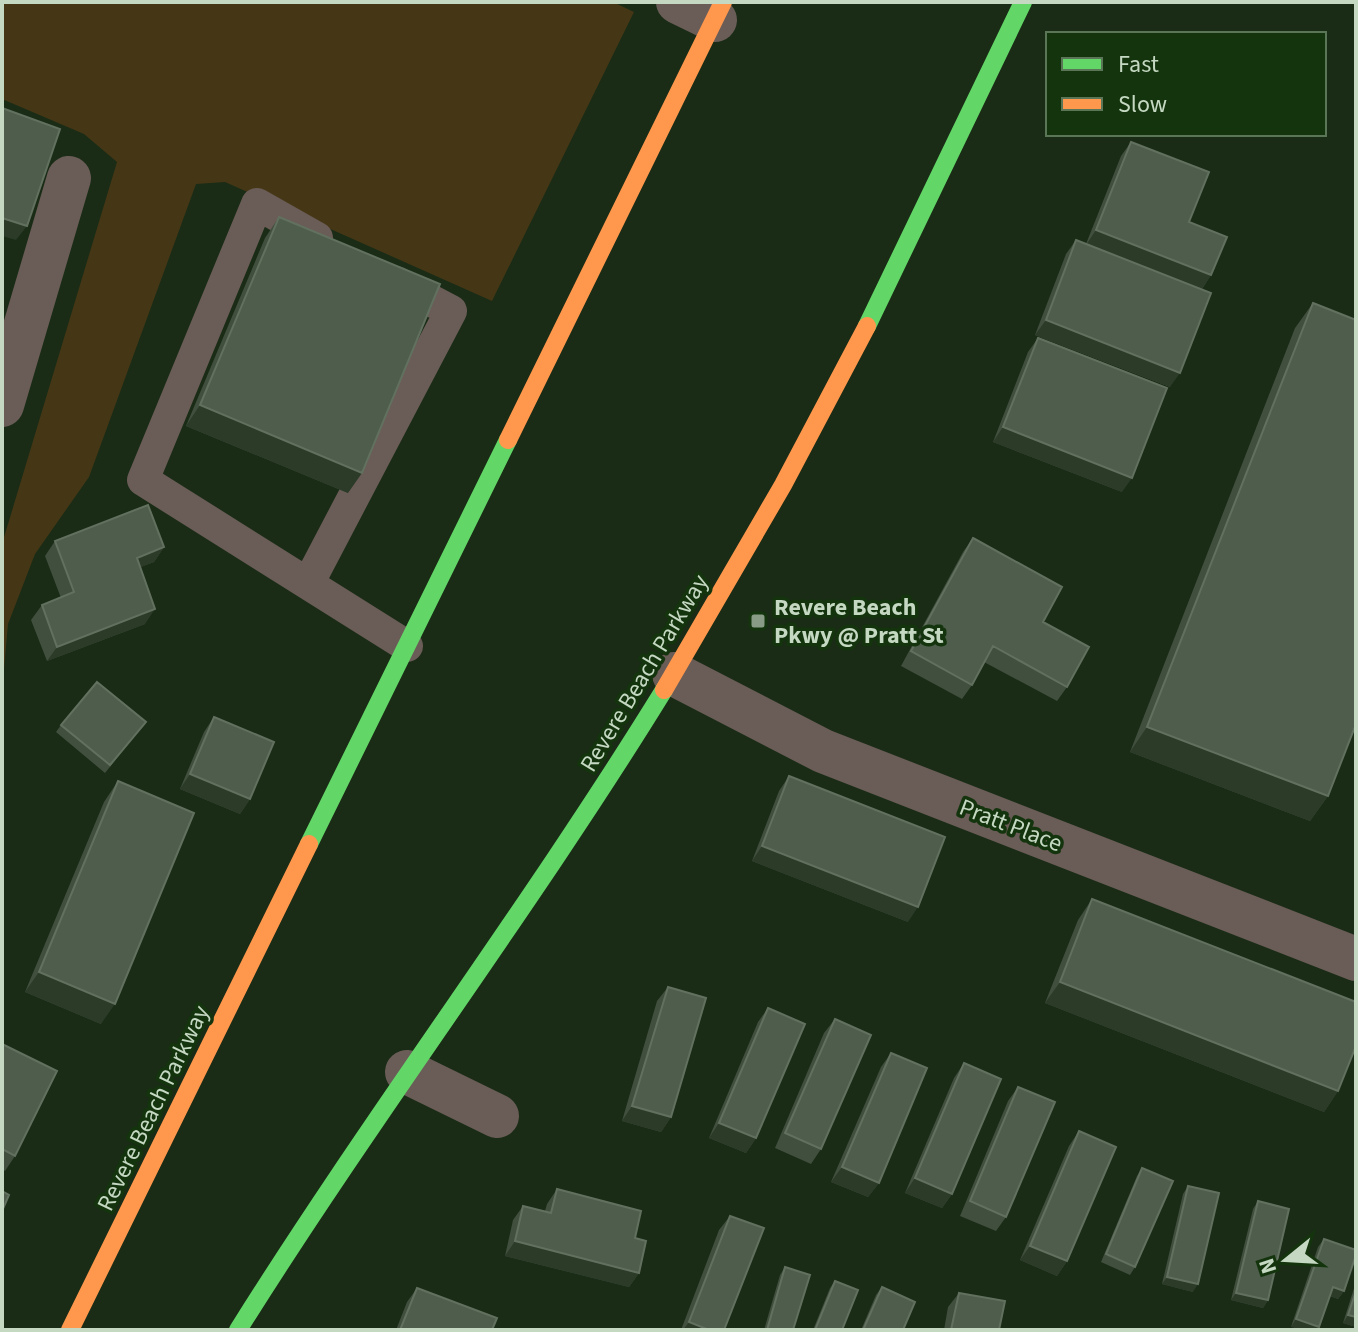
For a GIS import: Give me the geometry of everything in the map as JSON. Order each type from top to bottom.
[{"type":"main road","name":"Revere Beach Parkway","points":[[238,1330],[317,1204],[561,853],[674,674],[809,434],[927,208],[1023,2]]},
{"type":"main road","name":"Revere Beach Parkway","points":[[70,1330],[407,646],[705,8]]},
{"type":"street","points":[[2,405],[69,178]]},
{"type":"street","name":"Pratt Place","points":[[674,674],[823,751],[1356,959]]},
{"type":"street","points":[[407,1072],[497,1116]]},
{"type":"lane","points":[[309,582],[451,311],[257,204],[143,480],[407,646]]},
{"type":"shaded area","points":[[2,2],[613,2],[634,12],[492,301],[225,182],[196,184],[89,477],[35,554],[8,624],[2,692],[2,544],[117,162],[84,134],[2,99]]},
{"type":"building","points":[[2,108],[60,129],[27,226],[2,218]]},
{"type":"building","points":[[1131,142],[1209,172],[1189,222],[1227,237],[1211,275],[1096,230]]},
{"type":"building","points":[[279,217],[440,284],[362,473],[200,405]]},
{"type":"building","points":[[1076,240],[1211,293],[1180,373],[1046,320]]},
{"type":"building","points":[[1313,303],[1356,320],[1356,724],[1328,796],[1147,727]]},
{"type":"building","points":[[1038,338],[1167,388],[1132,478],[1003,427]]},
{"type":"building","points":[[148,505],[164,547],[137,558],[155,609],[57,647],[42,605],[74,592],[55,541]]},
{"type":"building","points":[[973,538],[1062,587],[1043,622],[1089,647],[1067,687],[993,646],[972,685],[911,651]]},
{"type":"building","points":[[97,682],[146,722],[110,765],[61,725]]},
{"type":"building","points":[[214,717],[274,742],[250,799],[190,774]]},
{"type":"building","points":[[789,776],[945,837],[918,907],[762,846]]},
{"type":"building","points":[[118,781],[194,813],[115,1004],[39,972]]},
{"type":"building","points":[[1092,899],[1356,1002],[1356,1046],[1338,1091],[1060,982]]},
{"type":"building","points":[[668,987],[706,998],[671,1117],[632,1106]]},
{"type":"building","points":[[768,1008],[805,1024],[756,1138],[719,1123]]},
{"type":"building","points":[[835,1019],[871,1035],[821,1149],[785,1133]]},
{"type":"building","points":[[2,1044],[57,1071],[15,1156],[2,1149]]},
{"type":"building","points":[[891,1053],[927,1068],[879,1183],[842,1167]]},
{"type":"building","points":[[964,1063],[1001,1079],[952,1194],[915,1178]]},
{"type":"building","points":[[1018,1087],[1055,1102],[1006,1217],[970,1201]]},
{"type":"building","points":[[1079,1131],[1116,1147],[1067,1261],[1030,1246]]},
{"type":"building","points":[[1142,1168],[1173,1181],[1135,1267],[1106,1254]]},
{"type":"building","points":[[1188,1186],[1219,1193],[1198,1284],[1167,1277]]},
{"type":"building","points":[[557,1189],[641,1211],[635,1238],[646,1241],[639,1273],[515,1241],[523,1206],[551,1213]]},
{"type":"building","points":[[2,1191],[9,1195],[2,1211]]},
{"type":"building","points":[[1258,1201],[1289,1209],[1268,1300],[1236,1293]]},
{"type":"building","points":[[730,1216],[764,1228],[724,1330],[709,1330],[689,1322]]},
{"type":"building","points":[[1324,1239],[1356,1250],[1356,1255],[1344,1291],[1333,1287],[1319,1327],[1296,1319]]},
{"type":"building","points":[[785,1267],[810,1275],[793,1330],[767,1330]]},
{"type":"building","points":[[835,1281],[858,1290],[842,1330],[815,1330]]},
{"type":"building","points":[[882,1287],[915,1302],[903,1330],[863,1330]]},
{"type":"building","points":[[417,1288],[497,1318],[492,1330],[400,1330]]},
{"type":"building","points":[[1356,1291],[1356,1317],[1348,1315]]},
{"type":"building","points":[[959,1293],[1005,1301],[999,1330],[951,1330]]},
{"type":"traffic: fast","points":[[867,326],[1023,2]]},
{"type":"traffic: fast","points":[[309,844],[508,440]]},
{"type":"traffic: fast","points":[[238,1330],[343,1169],[560,852],[664,690]]},
{"type":"traffic: slow","points":[[508,440],[723,2]]},
{"type":"traffic: slow","points":[[664,690],[783,485],[867,326]]},
{"type":"traffic: slow","points":[[70,1330],[309,844]]},
{"type":"place","name":"Revere Beach Pkwy @ Pratt St","points":[[758,621]]}]
